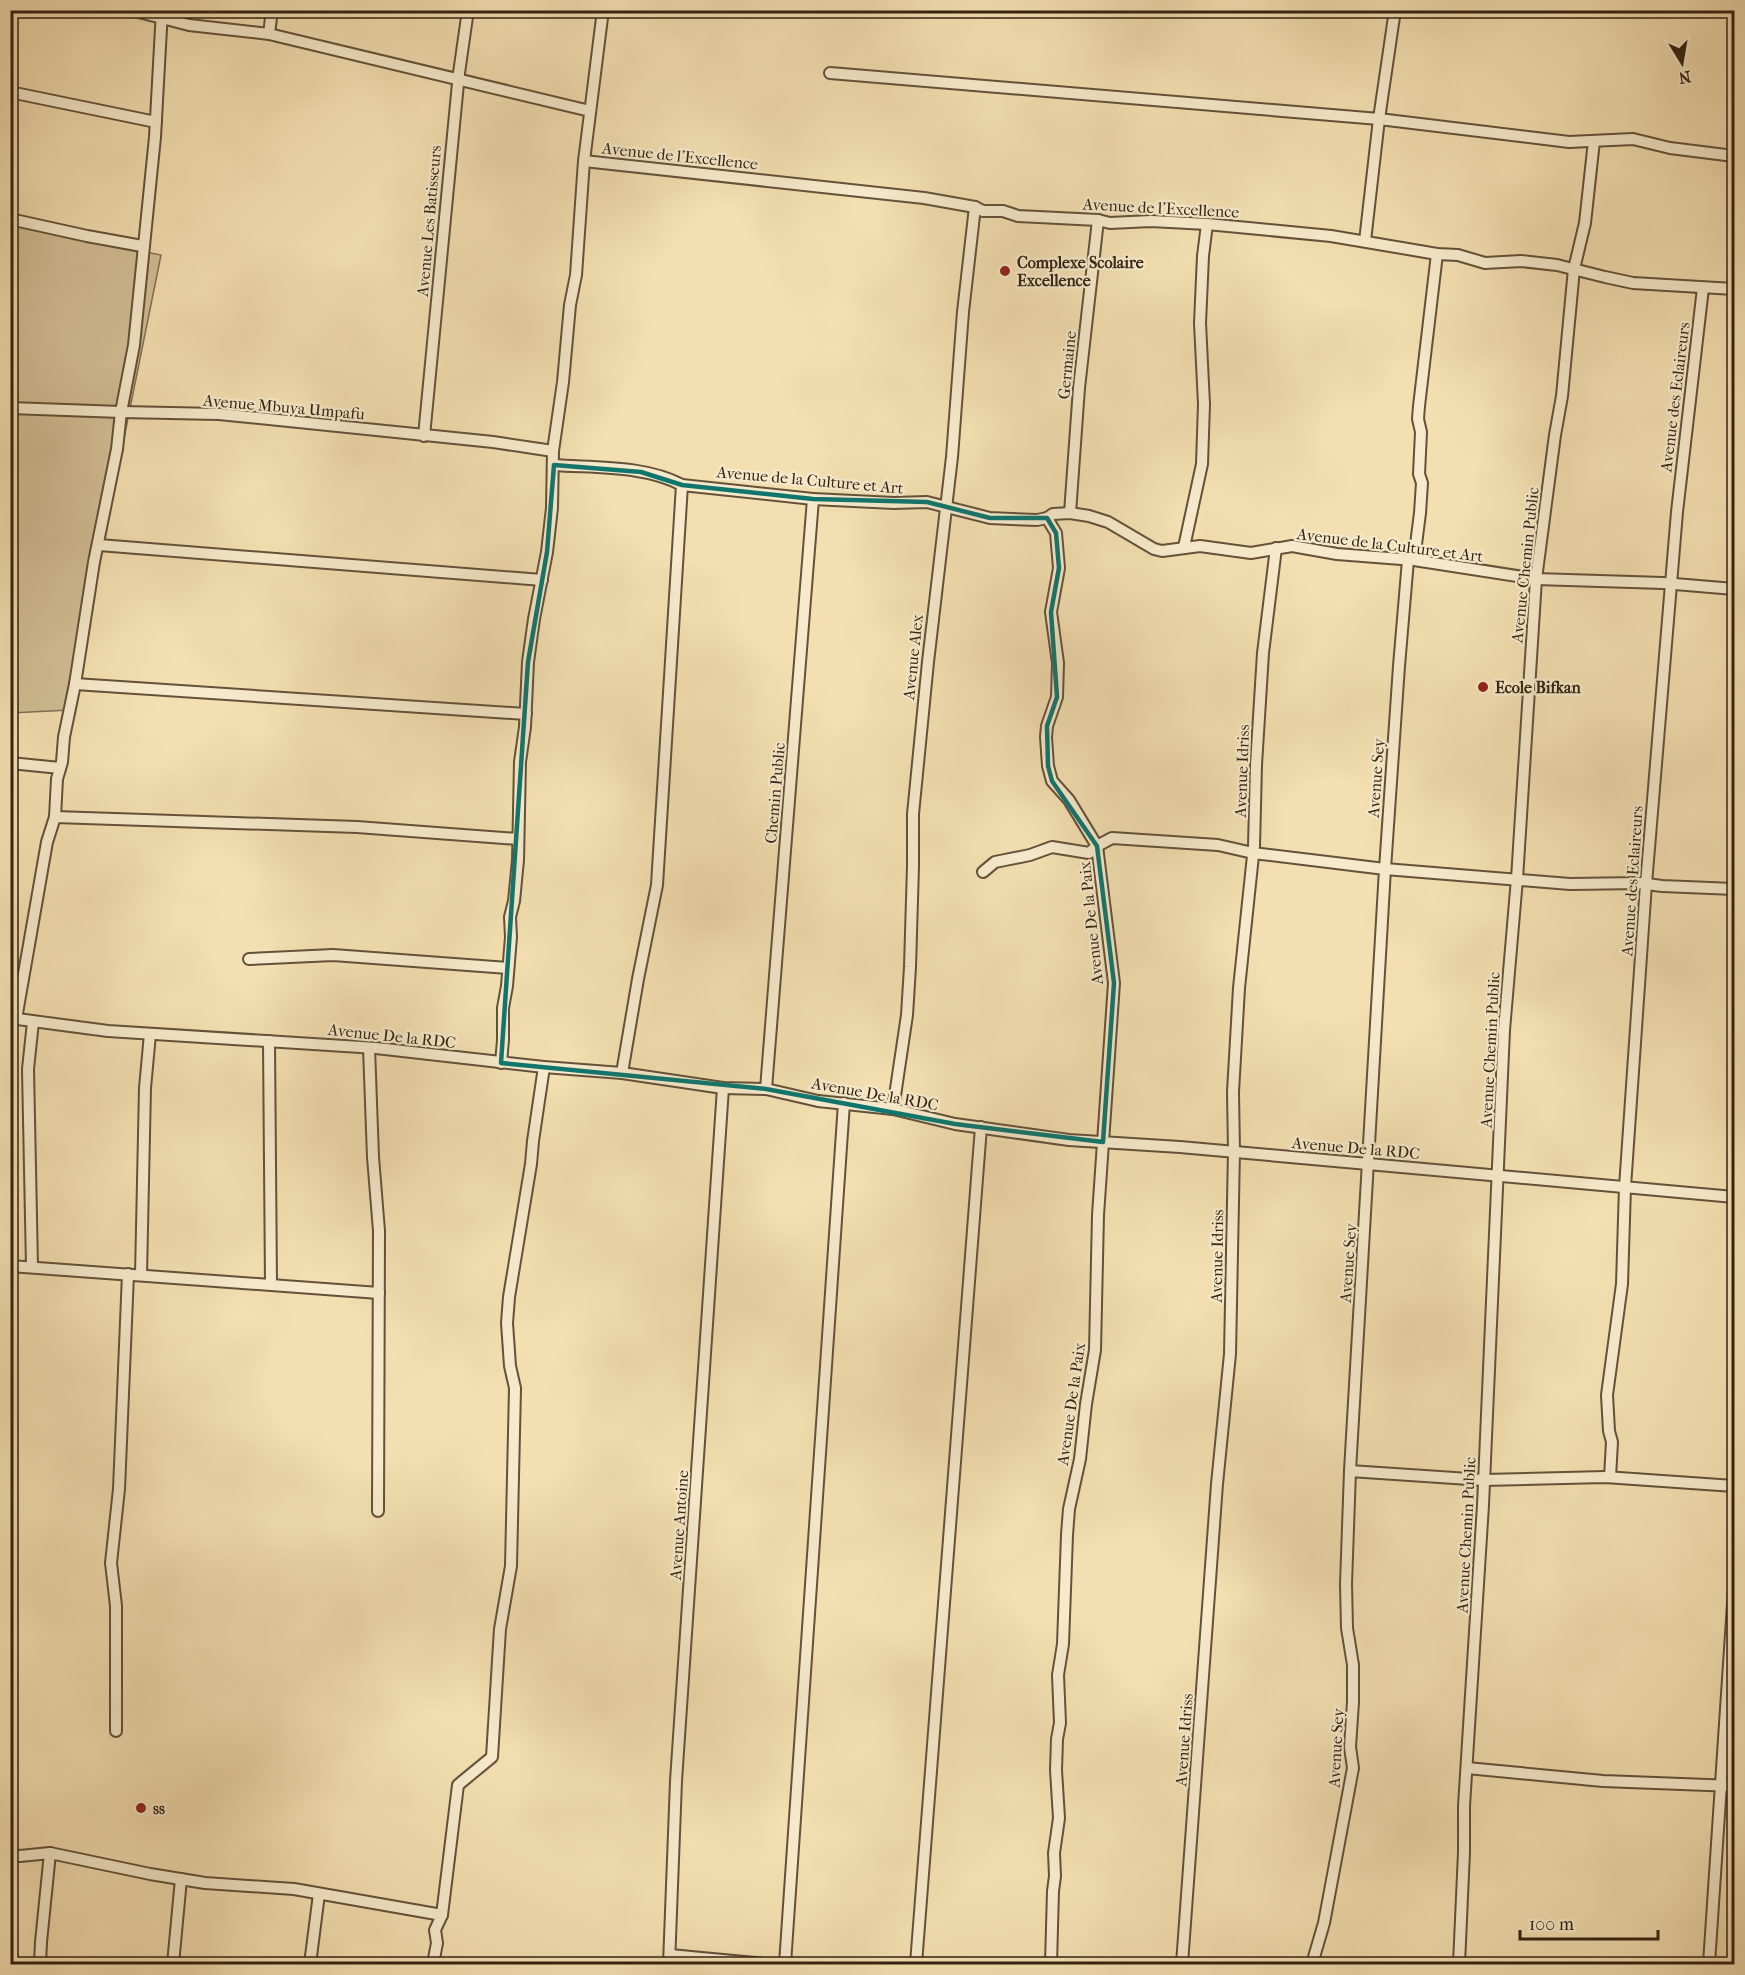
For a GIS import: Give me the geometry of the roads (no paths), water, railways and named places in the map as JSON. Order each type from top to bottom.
[{"type":"street","points":[[131,10],[162,14],[189,25],[269,34],[590,111]]},
{"type":"street","points":[[269,34],[272,10]]},
{"type":"street","name":"Avenue Les Batisseurs","points":[[424,436],[458,79],[468,10]]},
{"type":"street","points":[[501,1063],[503,1008],[511,937],[510,917],[516,882],[520,762],[526,714],[528,662],[548,552],[553,451],[563,382],[570,304],[576,275],[584,161],[603,10]]},
{"type":"street","points":[[1365,241],[1379,119],[1395,10]]},
{"type":"street","points":[[13,1018],[37,906],[47,842],[55,817],[57,779],[64,737],[134,345],[156,122],[162,14]]},
{"type":"street","points":[[830,73],[1379,119],[1551,140],[1633,139],[1670,148],[1734,156]]},
{"type":"street","points":[[10,92],[156,122]]},
{"type":"street","name":"Avenue Chemin Public","points":[[1460,1965],[1464,1806],[1484,1480],[1504,1030],[1517,879],[1536,579],[1562,396],[1574,269],[1586,223],[1594,141]]},
{"type":"street","name":"Avenue de l'Excellence","points":[[584,161],[924,198],[975,207],[983,211],[1004,211],[1018,216],[1098,220],[1110,223],[1151,221],[1207,224],[1331,236],[1437,254],[1458,255],[1485,263],[1521,261],[1557,265],[1633,283],[1734,289]]},
{"type":"street","name":"Avenue Alex","points":[[893,1109],[907,1015],[914,866],[913,814],[952,458],[963,312],[975,207]]},
{"type":"street","points":[[10,219],[142,246]]},
{"type":"street","name":"Germaine","points":[[1070,513],[1079,388],[1098,220]]},
{"type":"street","points":[[1184,547],[1202,464],[1204,404],[1200,323],[1207,224]]},
{"type":"street","name":"Avenue Sey","points":[[1312,1965],[1324,1923],[1353,1768],[1350,1747],[1353,1665],[1347,1628],[1346,1584],[1350,1471],[1399,666],[1411,560],[1420,513],[1422,483],[1419,474],[1421,432],[1419,406],[1437,254]]},
{"type":"street","name":"Avenue des Eclaireurs","points":[[1610,1477],[1612,1442],[1609,1431],[1607,1395],[1622,1284],[1625,1187],[1646,884],[1670,583],[1703,288]]},
{"type":"street","name":"Avenue Mbuya Umpafu","points":[[10,408],[219,414],[493,442],[553,451]]},
{"type":"street","name":"Avenue de la Culture et Art","points":[[554,465],[640,472],[682,484],[813,499],[894,504],[927,502],[990,518],[1037,520],[1053,514],[1070,513],[1108,522],[1154,549],[1171,551],[1184,547],[1215,547],[1251,553],[1292,546],[1337,554],[1411,560],[1536,579],[1670,583],[1734,590]]},
{"type":"street","points":[[622,1073],[657,885],[682,484]]},
{"type":"street","name":"Chemin Public","points":[[766,1089],[813,499]]},
{"type":"street","points":[[1047,518],[1056,533],[1059,568],[1051,612],[1058,663],[1057,697],[1047,726],[1048,766],[1052,781],[1069,800],[1097,846]]},
{"type":"street","points":[[99,545],[542,580]]},
{"type":"street","name":"Avenue Idriss","points":[[1182,1965],[1217,1484],[1230,1354],[1233,1092],[1238,1000],[1253,853],[1261,680],[1276,548]]},
{"type":"street","points":[[75,684],[526,714]]},
{"type":"street","points":[[10,763],[60,768]]},
{"type":"street","points":[[55,817],[357,827],[518,839]]},
{"type":"street","points":[[983,872],[995,862],[1030,855],[1052,847],[1089,853],[1112,838],[1218,845],[1253,853],[1385,869],[1570,884],[1646,884],[1734,889]]},
{"type":"street","name":"Avenue De la Paix","points":[[1051,1965],[1054,1852],[1059,1818],[1056,1770],[1060,1723],[1058,1675],[1063,1644],[1067,1535],[1095,1350],[1098,1215],[1114,983],[1097,846]]},
{"type":"street","points":[[249,959],[333,955],[508,968]]},
{"type":"street","name":"Avenue De la RDC","points":[[13,1018],[150,1034],[369,1048],[501,1063],[622,1073],[723,1088],[766,1089],[818,1101],[893,1109],[955,1124],[1069,1140],[1234,1152],[1734,1197]]},
{"type":"street","points":[[32,1268],[28,1069],[33,1022]]},
{"type":"street","points":[[141,1275],[145,1088],[150,1034]]},
{"type":"street","points":[[269,1041],[271,1286]]},
{"type":"street","points":[[369,1048],[373,1157],[379,1232],[378,1511]]},
{"type":"street","points":[[433,1965],[437,1943],[435,1930],[442,1915],[458,1785],[492,1757],[500,1629],[511,1566],[515,1388],[510,1366],[507,1323],[544,1067]]},
{"type":"street","name":"Avenue Antoine","points":[[670,1960],[676,1781],[723,1088]]},
{"type":"street","points":[[785,1965],[844,1103]]},
{"type":"street","points":[[916,1965],[981,1127]]},
{"type":"street","points":[[10,1266],[379,1293]]},
{"type":"street","points":[[116,1731],[116,1606],[111,1563],[118,1489],[128,1274]]},
{"type":"street","points":[[1350,1471],[1484,1480],[1610,1477],[1734,1486]]},
{"type":"street","points":[[1709,1965],[1734,1589]]},
{"type":"street","points":[[1467,1768],[1603,1781],[1734,1786]]},
{"type":"street","points":[[10,1855],[50,1853],[181,1879],[294,1889],[442,1915]]},
{"type":"street","points":[[40,1965],[50,1853]]},
{"type":"street","points":[[173,1965],[181,1879]]},
{"type":"street","points":[[310,1965],[319,1894]]},
{"type":"street","points":[[670,1960],[765,1965]]},
{"type":"place","name":"Complexe Scolaire Excellence","points":[[1005,271]]},
{"type":"place","name":"Ecole Bifkan","points":[[1483,687]]},
{"type":"place","name":"ss","points":[[141,1808]]}]
